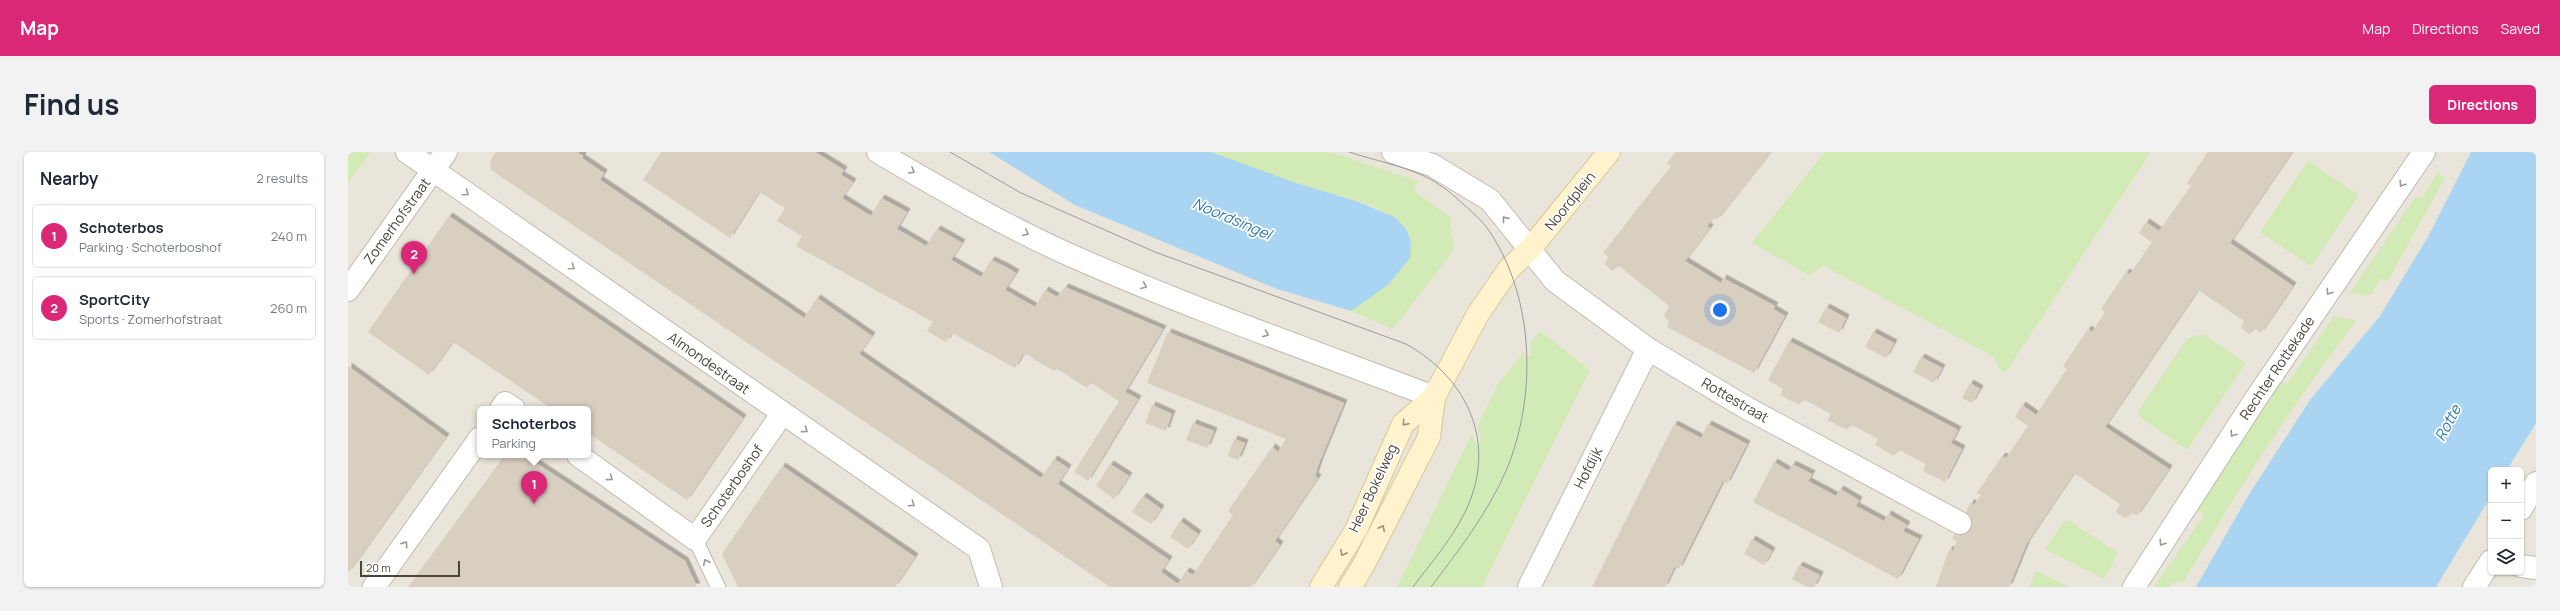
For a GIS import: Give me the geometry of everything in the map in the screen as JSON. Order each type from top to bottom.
[{"type":"street","name":"Almondestraat","points":[[407,152],[978,549],[991,587]]},
{"type":"street","name":"Zomerhofstraat","points":[[348,290],[446,152]]},
{"type":"street","points":[[878,152],[969,205],[1071,255],[1176,300],[1434,397]]},
{"type":"street","points":[[1392,152],[1437,158],[1490,200],[1530,249]]},
{"type":"street","name":"Noordplein","points":[[1530,249],[1609,152]]},
{"type":"street","name":"Rechter Rottekade","points":[[2134,587],[2255,400],[2424,152]]},
{"type":"street","name":"Heer Bokelweg","points":[[1350,587],[1363,566],[1429,436],[1434,397],[1445,372],[1488,298],[1509,269],[1530,249]]},
{"type":"street","name":"Rottestraat","points":[[1530,249],[1554,281],[1648,349],[1745,407],[1960,523]]},
{"type":"street","name":"Hofdijk","points":[[1529,587],[1648,349]]},
{"type":"street","name":"Heer Bokelweg","points":[[1321,587],[1356,530],[1403,424],[1434,397]]},
{"type":"street","name":"Schoterboshof","points":[[582,458],[695,539],[782,414]]},
{"type":"street","points":[[374,587],[477,442]]},
{"type":"street","points":[[2524,504],[2536,483]]},
{"type":"street","points":[[2474,587],[2488,566]]},
{"type":"street","points":[[2524,566],[2536,568]]},
{"type":"lane","points":[[695,539],[717,586]]},
{"type":"shaded area","points":[[348,152],[2536,152],[2536,587],[348,587]]},
{"type":"green space","points":[[348,152],[371,152],[348,183]]},
{"type":"green space","points":[[1211,152],[1330,152],[1418,181],[1414,191],[1450,217],[1454,250],[1393,329],[1351,311],[1388,285],[1406,229],[1395,219],[1370,205],[1275,177]]},
{"type":"green space","points":[[1825,152],[2151,152],[2005,373],[2000,370],[1994,357],[1824,266],[1809,275],[1752,243]]},
{"type":"green space","points":[[2308,161],[2359,195],[2311,266],[2260,232]]},
{"type":"green space","points":[[2437,173],[2445,178],[2387,282],[2381,278],[2371,295],[2350,293],[2416,196],[2422,199]]},
{"type":"green space","points":[[2334,316],[2356,321],[2266,448],[2184,581],[2171,584],[2169,587],[2154,587],[2204,515],[2193,506],[2279,380],[2287,384]]},
{"type":"green space","points":[[1540,331],[1590,370],[1482,587],[1397,587],[1472,433],[1474,443],[1481,442],[1478,425],[1497,386],[1524,351],[1524,357],[1531,356],[1530,344]]},
{"type":"green space","points":[[2203,334],[2246,363],[2187,450],[2141,418],[2138,411],[2188,338]]},
{"type":"green space","points":[[2066,519],[2118,553],[2104,579],[2045,549]]},
{"type":"green space","points":[[2036,571],[2070,587],[2029,587]]},
{"type":"water","name":"Noordsingel","points":[[989,152],[1211,152],[1296,183],[1356,201],[1395,217],[1406,229],[1411,241],[1410,258],[1388,285],[1351,311],[1277,289],[1075,205]]},
{"type":"water","name":"Rotte","points":[[2471,152],[2536,152],[2536,423],[2509,467],[2488,467],[2488,501],[2436,587],[2196,587],[2248,496],[2310,400],[2380,316],[2428,237]]},
{"type":"building","points":[[496,152],[577,152],[583,156],[582,158],[604,173],[600,180],[804,318],[817,298],[872,336],[859,354],[1041,478],[1054,459],[1068,468],[1058,484],[1169,560],[1161,572],[1178,584],[1186,571],[1193,575],[1233,515],[1228,511],[1272,447],[1278,452],[1286,439],[1147,383],[1168,332],[1344,403],[1320,461],[1315,476],[1318,478],[1275,541],[1280,545],[1251,587],[1110,587],[491,170],[490,161]]},
{"type":"building","points":[[661,152],[815,152],[844,170],[841,175],[853,182],[842,198],[871,216],[881,198],[907,212],[897,229],[926,246],[937,229],[950,236],[962,243],[951,260],[981,277],[991,260],[1004,266],[1016,273],[1005,290],[1035,307],[1045,290],[1057,297],[1065,287],[1163,329],[1125,392],[1138,399],[1088,481],[1074,472],[1119,401],[1090,382],[1087,388],[1057,369],[1054,371],[1024,353],[1015,368],[952,333],[946,342],[927,331],[933,322],[796,246],[802,236],[777,221],[785,208],[759,192],[730,238],[643,180]]},
{"type":"building","points":[[1676,152],[1771,152],[1717,220],[1714,217],[1707,226],[1710,228],[1685,261],[1721,283],[1723,278],[1775,306],[1773,309],[1785,316],[1754,373],[1667,327],[1669,322],[1664,316],[1669,306],[1619,266],[1612,271],[1605,264],[1608,257],[1603,253],[1671,166],[1667,163]]},
{"type":"building","points":[[2208,152],[2292,152],[2230,243],[2293,286],[2261,333],[2256,329],[2249,334],[2241,328],[2244,321],[2198,290],[2105,427],[2169,469],[2137,516],[2132,512],[2125,518],[2116,512],[2120,504],[2074,473],[2027,543],[2009,587],[1936,587],[1949,549],[1953,551],[1957,540],[1952,539],[1971,502],[1974,505],[1981,495],[1977,493],[2002,456],[2006,458],[2028,426],[2015,417],[2022,405],[2036,415],[2067,369],[2063,366],[2088,329],[2092,332],[2105,312],[2101,309],[2126,272],[2130,274],[2152,242],[2139,233],[2146,222],[2159,231],[2191,186],[2187,183]]},
{"type":"building","points":[[449,216],[743,418],[687,500],[591,435],[591,406],[548,406],[453,342],[429,375],[368,332]]},
{"type":"building","points":[[1826,307],[1846,318],[1839,333],[1818,322]]},
{"type":"building","points":[[1873,332],[1894,343],[1886,358],[1865,347]]},
{"type":"building","points":[[1789,341],[1958,430],[1951,443],[1962,449],[1945,482],[1923,471],[1926,464],[1898,449],[1894,456],[1875,445],[1878,439],[1850,424],[1847,430],[1827,420],[1831,414],[1803,399],[1799,405],[1780,395],[1783,389],[1768,380]]},
{"type":"building","points":[[1921,357],[1942,368],[1934,383],[1913,372]]},
{"type":"building","points":[[348,366],[446,437],[348,573]]},
{"type":"building","points":[[1970,383],[1980,389],[1972,403],[1962,398]]},
{"type":"building","points":[[1152,405],[1172,414],[1166,431],[1145,423]]},
{"type":"building","points":[[1193,423],[1214,431],[1207,448],[1186,440]]},
{"type":"building","points":[[1674,424],[1701,438],[1708,424],[1747,444],[1727,484],[1723,481],[1679,569],[1675,566],[1665,587],[1592,587]]},
{"type":"building","points":[[1234,439],[1245,443],[1238,460],[1228,456]]},
{"type":"building","points":[[503,458],[529,458],[685,561],[697,587],[408,587]]},
{"type":"building","points":[[1774,462],[1789,471],[1792,464],[1812,474],[1808,481],[1836,496],[1840,489],[1859,500],[1856,506],[1884,521],[1888,514],[1907,525],[1903,531],[1919,539],[1898,579],[1753,502]]},
{"type":"building","points":[[1110,464],[1129,476],[1114,499],[1096,486]]},
{"type":"building","points":[[782,466],[915,557],[895,587],[738,587],[722,554]]},
{"type":"building","points":[[1143,496],[1161,509],[1151,524],[1132,512]]},
{"type":"building","points":[[1180,521],[1198,534],[1188,549],[1170,537]]},
{"type":"building","points":[[1752,539],[1772,551],[1764,565],[1744,554]]},
{"type":"building","points":[[1799,565],[1820,575],[1814,587],[1807,587],[1792,579]]},
{"type":"tram line","points":[[950,152],[1021,193],[1155,252],[1406,344],[1428,359],[1446,376],[1461,395],[1472,416],[1477,439],[1479,462],[1475,487],[1460,522],[1441,551],[1413,587]]},
{"type":"tram line","points":[[1349,152],[1406,169],[1429,178],[1457,198],[1477,216],[1490,232],[1505,259],[1516,288],[1523,318],[1526,349],[1526,381],[1523,412],[1516,442],[1506,471],[1490,502],[1472,531],[1431,587]]},
{"type":"place","name":"SportCity","points":[[414,274]]},
{"type":"place","name":"Schoterbos","points":[[534,504]]}]
